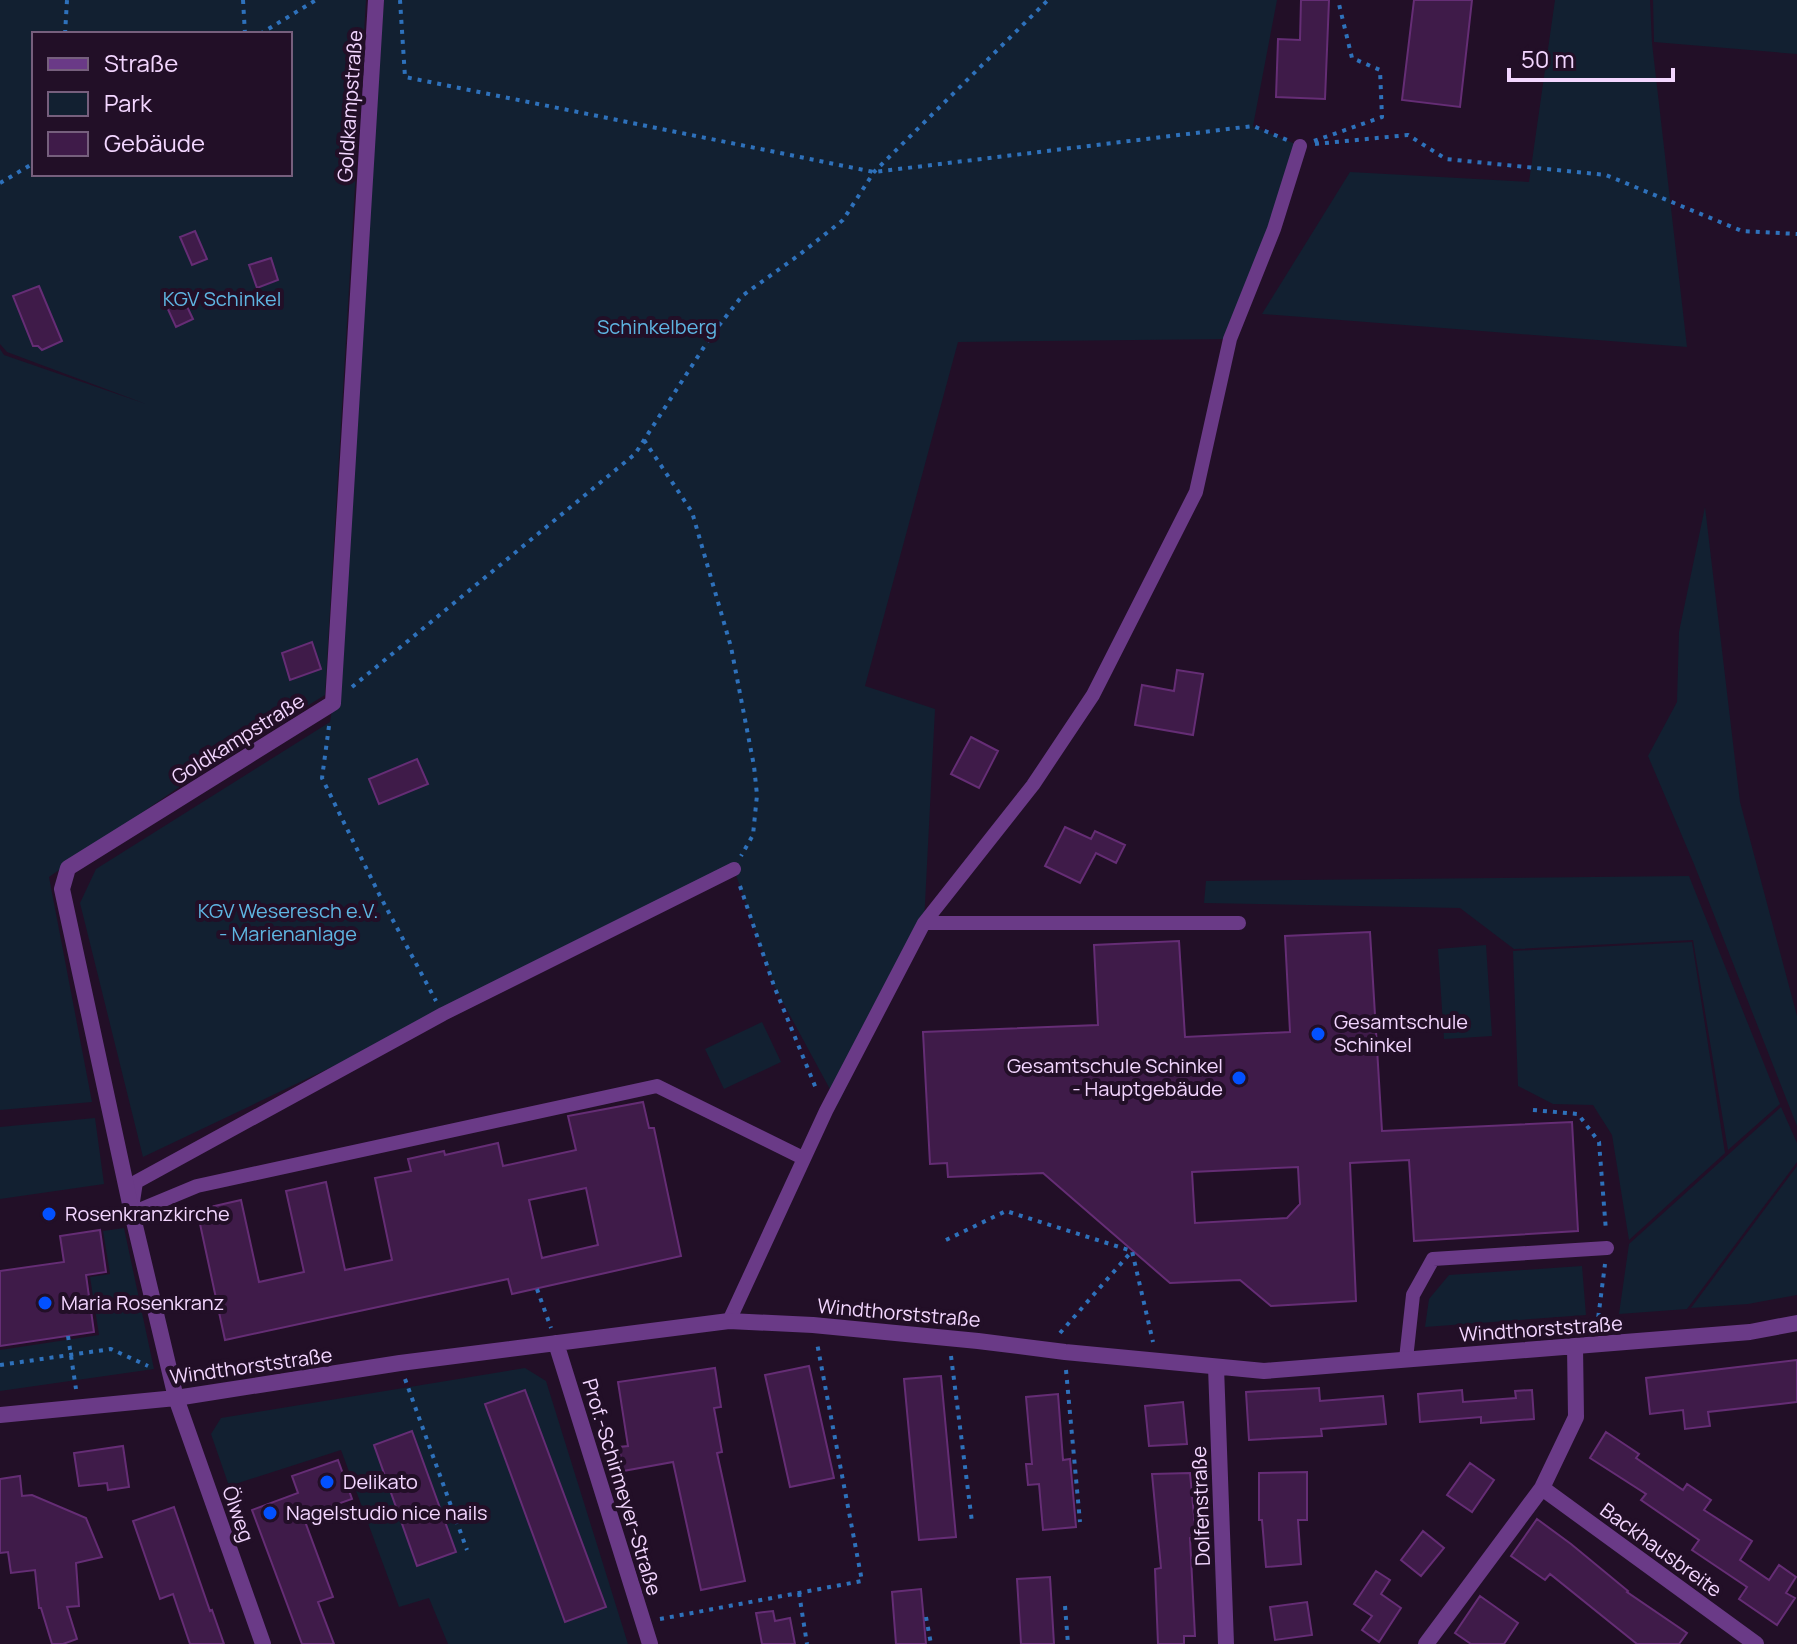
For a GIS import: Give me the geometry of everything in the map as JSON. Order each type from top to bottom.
[{"type":"street","name":"Goldkampstraße","points":[[176,1398],[132,1213],[62,889],[68,868],[333,703],[376,0]]},
{"type":"street","name":"Windthorststraße","points":[[0,1415],[176,1398],[400,1363],[729,1321],[813,1325],[1264,1371],[1750,1332],[1797,1323]]},
{"type":"street","name":"Prof.-Schirmeyer-Straße","points":[[556,1343],[650,1644]]},
{"type":"street","points":[[1426,1644],[1542,1488],[1576,1417],[1575,1346]]},
{"type":"street","name":"Dolfenstraße","points":[[1216,1367],[1226,1644]]},
{"type":"street","name":"Ölweg","points":[[176,1398],[263,1644]]},
{"type":"street","name":"Backhausbreite","points":[[1542,1488],[1756,1644]]},
{"type":"lane","points":[[729,1321],[826,1111],[924,923],[1033,785],[1093,695],[1196,492],[1230,339],[1274,229],[1300,146]]},
{"type":"lane","points":[[734,869],[443,1014],[136,1182],[132,1213],[197,1186],[657,1086],[803,1158]]},
{"type":"lane","points":[[924,923],[1239,923]]},
{"type":"lane","points":[[1406,1359],[1413,1295],[1433,1259],[1607,1248]]},
{"type":"path","points":[[65,32],[67,0]]},
{"type":"path","points":[[243,0],[245,32]]},
{"type":"path","points":[[263,32],[316,0]]},
{"type":"path","points":[[400,0],[405,77],[874,172],[1253,126],[1300,146],[1408,135],[1446,159],[1606,175],[1742,231],[1797,234]]},
{"type":"path","points":[[443,1014],[322,778],[333,703],[635,454],[713,333],[742,296],[843,220],[874,172],[1048,0]]},
{"type":"path","points":[[1300,146],[1382,117],[1380,70],[1352,58],[1338,0]]},
{"type":"path","points":[[0,183],[32,164]]},
{"type":"path","points":[[644,440],[692,512],[731,647],[757,795],[753,835],[734,869],[774,986],[826,1111]]},
{"type":"path","points":[[1533,1110],[1578,1114],[1599,1142],[1607,1248],[1594,1345]]},
{"type":"path","points":[[946,1240],[1006,1211],[1132,1251]]},
{"type":"path","points":[[1045,1350],[1132,1251]]},
{"type":"path","points":[[1132,1251],[1158,1362]]},
{"type":"path","points":[[537,1289],[545,1312]]},
{"type":"path","points":[[644,1622],[862,1581],[813,1325]]},
{"type":"path","points":[[68,1336],[79,1406]]},
{"type":"path","points":[[948,1338],[972,1522]]},
{"type":"path","points":[[0,1365],[111,1349],[154,1369]]},
{"type":"path","points":[[1065,1352],[1080,1522]]},
{"type":"path","points":[[400,1363],[467,1550]]},
{"type":"path","points":[[799,1593],[807,1644]]},
{"type":"path","points":[[1065,1606],[1068,1644]]},
{"type":"path","points":[[926,1617],[931,1644]]},
{"type":"green space","name":"KGV Schinkel","points":[[0,0],[366,0],[325,695],[214,763],[49,877],[92,1102],[0,1110],[0,349],[4,355],[146,404],[7,352],[0,344]]},
{"type":"green space","name":"Schinkelberg","points":[[384,0],[1277,0],[1253,126],[1300,146],[1230,339],[958,342],[865,686],[935,709],[924,923],[838,1104],[774,986],[734,869],[443,1014],[143,1157],[80,903],[96,869],[330,722]]},
{"type":"green space","points":[[1555,0],[1650,0],[1652,43],[1687,347],[1262,314],[1350,172],[1529,182]]},
{"type":"green space","points":[[1653,0],[1797,0],[1797,54],[1654,42]]},
{"type":"green space","points":[[1705,507],[1740,802],[1797,1016],[1797,1126],[1648,756],[1677,702],[1679,632]]},
{"type":"green space","points":[[1689,876],[1780,1104],[1728,1150],[1693,940],[1514,949],[1460,908],[1204,903],[1206,881]]},
{"type":"green space","points":[[1692,942],[1725,1153],[1629,1240],[1612,1135],[1593,1105],[1553,1104],[1518,1086],[1513,951]]},
{"type":"green space","points":[[1486,945],[1492,1036],[1444,1039],[1438,949]]},
{"type":"green space","points":[[762,1022],[781,1062],[724,1089],[705,1049]]},
{"type":"green space","points":[[1781,1107],[1797,1143],[1797,1162],[1687,1309],[1619,1314],[1629,1244]]},
{"type":"green space","points":[[95,1118],[104,1184],[0,1199],[0,1127]]},
{"type":"green space","points":[[1797,1166],[1797,1295],[1748,1304],[1691,1308]]},
{"type":"green space","points":[[124,1228],[154,1369],[0,1391],[0,1350],[99,1335],[90,1277],[110,1274],[103,1231]]},
{"type":"green space","points":[[1582,1266],[1586,1315],[1425,1327],[1429,1299],[1449,1275]]},
{"type":"green space","points":[[525,1368],[546,1381],[628,1644],[448,1644],[429,1598],[399,1607],[341,1450],[229,1486],[211,1434],[221,1418]]},
{"type":"building","points":[[1301,0],[1329,0],[1325,99],[1276,97],[1278,39],[1300,40]]},
{"type":"building","points":[[1414,0],[1472,0],[1460,107],[1402,100]]},
{"type":"building","points":[[195,231],[207,259],[192,265],[180,237]]},
{"type":"building","points":[[271,258],[278,280],[257,288],[249,265]]},
{"type":"building","points":[[39,286],[62,341],[42,350],[33,346],[13,296]]},
{"type":"building","points":[[183,298],[193,319],[176,327],[166,305]]},
{"type":"building","points":[[312,642],[321,669],[290,680],[282,653]]},
{"type":"building","points":[[1177,670],[1203,674],[1193,735],[1135,725],[1142,685],[1174,691]]},
{"type":"building","points":[[971,737],[998,751],[979,788],[951,774]]},
{"type":"building","points":[[417,759],[428,784],[379,804],[369,779]]},
{"type":"building","points":[[1065,827],[1091,839],[1095,831],[1125,845],[1116,863],[1096,853],[1080,883],[1045,866]]},
{"type":"building","name":"Gesamtschule Schinkel - Hauptgebäude","points":[[1370,932],[1382,1131],[1572,1122],[1578,1231],[1414,1241],[1409,1160],[1350,1163],[1356,1301],[1271,1306],[1240,1280],[1170,1283],[1043,1173],[948,1177],[947,1163],[930,1164],[923,1032],[1098,1025],[1094,945],[1179,941],[1185,1037],[1290,1032],[1285,936]],"holes":[[[1298,1167],[1300,1204],[1287,1218],[1195,1223],[1192,1172]]]},
{"type":"building","points":[[643,1102],[649,1128],[654,1128],[681,1256],[512,1294],[508,1279],[225,1340],[197,1210],[241,1200],[259,1282],[304,1272],[286,1191],[326,1182],[345,1270],[392,1260],[375,1178],[411,1171],[408,1159],[444,1151],[445,1155],[498,1143],[503,1166],[576,1150],[568,1116]],"holes":[[[586,1188],[598,1245],[542,1258],[529,1200]]]},
{"type":"building","name":"Maria Rosenkranz","points":[[100,1230],[106,1272],[86,1275],[94,1332],[0,1346],[0,1271],[64,1262],[60,1236]]},
{"type":"building","points":[[1797,1360],[1797,1402],[1708,1412],[1710,1426],[1685,1429],[1683,1410],[1650,1414],[1646,1378]]},
{"type":"building","points":[[809,1366],[834,1478],[790,1487],[765,1375]]},
{"type":"building","points":[[715,1368],[721,1407],[714,1408],[722,1452],[717,1453],[745,1581],[701,1590],[673,1462],[623,1471],[619,1447],[628,1446],[618,1382]]},
{"type":"building","points":[[941,1376],[956,1537],[919,1540],[904,1379]]},
{"type":"building","points":[[1319,1388],[1320,1401],[1383,1396],[1386,1424],[1321,1429],[1322,1436],[1249,1440],[1246,1392]]},
{"type":"building","points":[[525,1390],[606,1607],[565,1622],[485,1404]]},
{"type":"building","points":[[1462,1390],[1463,1402],[1516,1398],[1515,1391],[1532,1390],[1534,1419],[1481,1423],[1481,1417],[1420,1422],[1418,1394]]},
{"type":"building","points":[[1058,1394],[1063,1460],[1070,1459],[1076,1527],[1043,1530],[1039,1484],[1028,1485],[1026,1464],[1032,1464],[1026,1397]]},
{"type":"building","points":[[1183,1402],[1187,1444],[1149,1446],[1145,1406]]},
{"type":"building","points":[[412,1431],[456,1552],[417,1566],[374,1445]]},
{"type":"building","points":[[1606,1432],[1639,1454],[1636,1458],[1683,1490],[1687,1484],[1711,1500],[1704,1510],[1752,1541],[1740,1560],[1769,1580],[1779,1565],[1796,1577],[1786,1593],[1795,1598],[1777,1625],[1739,1599],[1747,1587],[1692,1550],[1699,1540],[1641,1500],[1646,1494],[1590,1458]]},
{"type":"building","points":[[123,1446],[129,1487],[108,1490],[107,1483],[79,1486],[74,1453]]},
{"type":"building","points":[[338,1460],[352,1499],[303,1516],[333,1597],[318,1602],[334,1644],[302,1644],[252,1510],[298,1493],[292,1476]]},
{"type":"building","points":[[1470,1463],[1494,1480],[1472,1512],[1447,1495]]},
{"type":"building","points":[[1307,1472],[1307,1520],[1298,1520],[1301,1564],[1266,1567],[1262,1520],[1259,1520],[1259,1473]]},
{"type":"building","points":[[1190,1473],[1196,1537],[1190,1538],[1195,1636],[1184,1636],[1184,1644],[1158,1644],[1155,1569],[1161,1568],[1152,1474]]},
{"type":"building","points":[[20,1476],[22,1496],[32,1495],[86,1518],[102,1557],[76,1563],[79,1606],[67,1607],[77,1639],[63,1644],[52,1644],[39,1608],[35,1570],[11,1573],[8,1552],[0,1553],[0,1479]]},
{"type":"building","points":[[174,1507],[224,1644],[190,1644],[173,1594],[160,1599],[133,1521]]},
{"type":"building","points":[[1537,1519],[1627,1592],[1687,1633],[1679,1644],[1637,1644],[1550,1574],[1545,1580],[1511,1556]]},
{"type":"building","points":[[1423,1531],[1444,1548],[1421,1576],[1401,1560]]},
{"type":"building","points":[[1376,1571],[1390,1580],[1381,1594],[1401,1608],[1379,1642],[1362,1630],[1372,1616],[1354,1604]]},
{"type":"building","points":[[1050,1577],[1054,1644],[1021,1644],[1017,1579]]},
{"type":"building","points":[[921,1589],[926,1644],[896,1644],[892,1592]]},
{"type":"building","points":[[1480,1596],[1518,1623],[1504,1644],[1471,1644],[1455,1633]]},
{"type":"building","points":[[1307,1602],[1312,1635],[1275,1640],[1270,1607]]},
{"type":"building","points":[[773,1611],[775,1621],[790,1618],[795,1644],[762,1644],[756,1613]]},
{"type":"place","name":"Gesamtschule Schinkel","points":[[1318,1034]]},
{"type":"place","name":"Gesamtschule Schinkel - Hauptgebäude","points":[[1239,1078]]},
{"type":"place","name":"Rosenkranzkirche","points":[[49,1214]]},
{"type":"place","name":"Maria Rosenkranz","points":[[45,1303]]},
{"type":"place","name":"Delikato","points":[[327,1482]]},
{"type":"place","name":"Nagelstudio nice nails","points":[[270,1513]]},
{"type":"park label","name":"KGV Weseresch e.V. - Marienanlage","points":[[288,922]]}]
